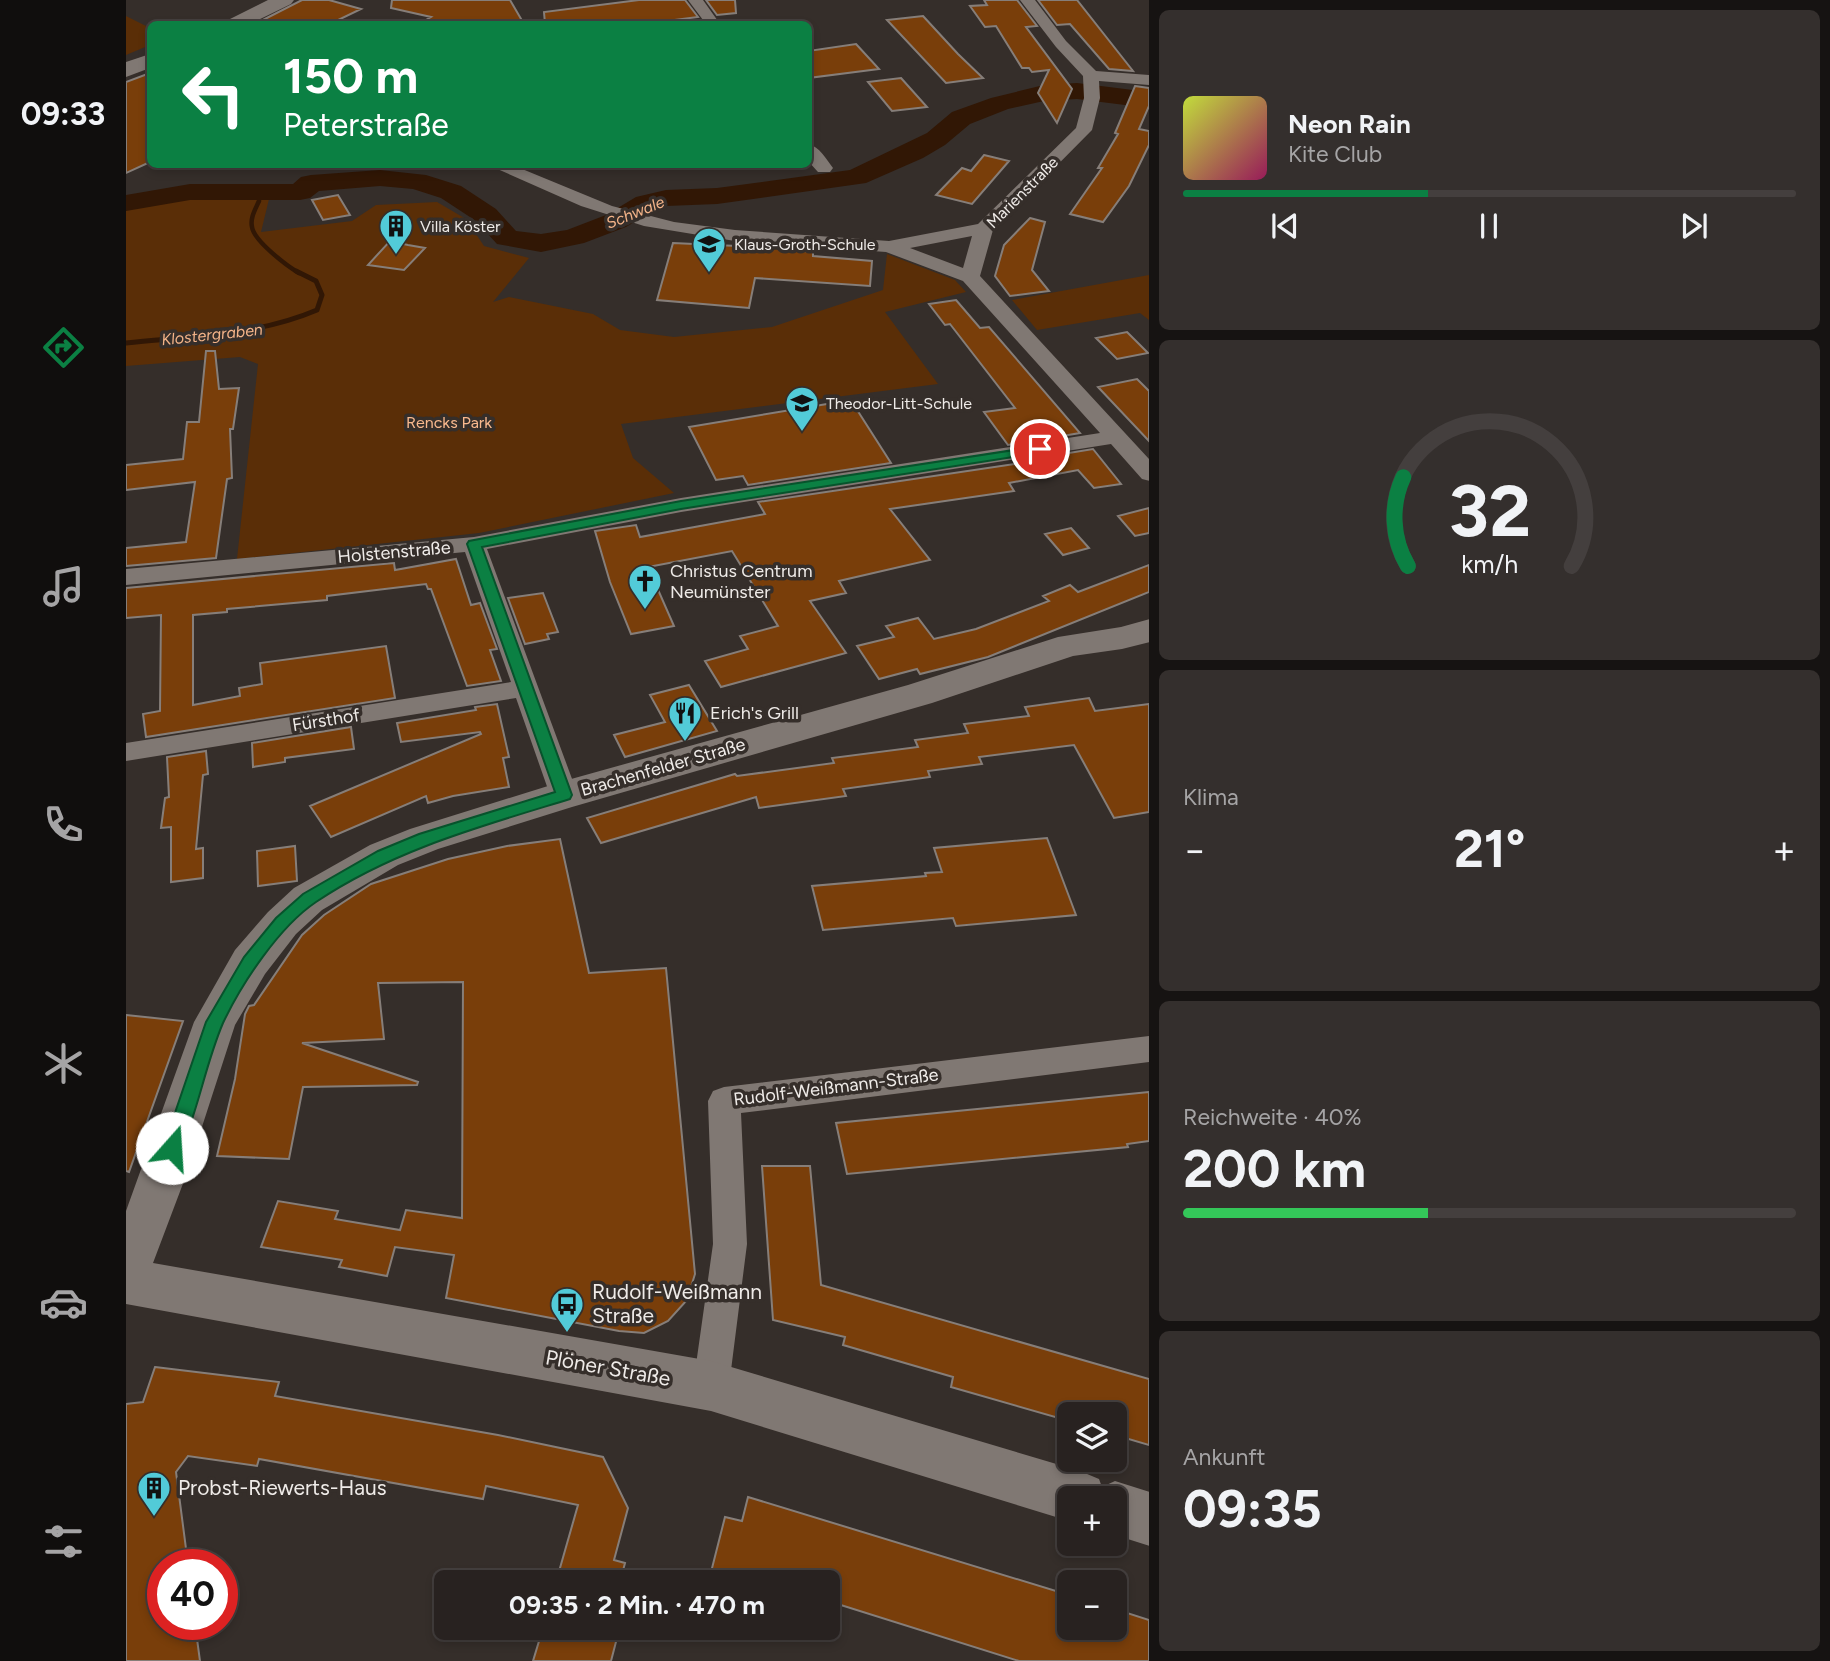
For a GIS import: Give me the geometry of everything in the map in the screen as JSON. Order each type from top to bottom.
[{"type":"street","points":[[241,21],[284,0]]},
{"type":"street","points":[[695,0],[711,21]]},
{"type":"street","points":[[1027,0],[1091,87],[1149,79]]},
{"type":"street","points":[[126,70],[147,62]]},
{"type":"street","name":"Marienstraße","points":[[970,277],[984,228],[1084,130],[1091,87]]},
{"type":"street","points":[[812,154],[824,168]]},
{"type":"street","points":[[504,168],[636,218],[707,231],[889,247],[970,277],[1149,474]]},
{"type":"street","points":[[889,247],[984,228]]},
{"type":"street","name":"Holstenstraße","points":[[126,577],[474,544],[681,505],[1115,437]]},
{"type":"street","points":[[474,544],[564,795]]},
{"type":"street","name":"Brachenfelder Straße","points":[[1070,645],[1108,621],[1149,605]]},
{"type":"street","name":"Brachenfelder Straße","points":[[126,1272],[164,1173],[215,1022],[250,962],[282,923],[308,898],[384,855],[424,839],[564,795],[919,694],[1070,645],[1122,638],[1149,630]]},
{"type":"street","name":"Fürsthof","points":[[126,752],[526,688]]},
{"type":"street","name":"Rudolf-Weißmann-Straße","points":[[711,1386],[730,1244],[724,1101],[1149,1049]]},
{"type":"street","name":"Plöner Straße","points":[[126,1282],[711,1386],[1057,1491]]},
{"type":"street","points":[[1127,1512],[1149,1519]]},
{"type":"green space","points":[[126,16],[147,26],[147,46],[126,55]]},
{"type":"green space","name":"Rencks Park","points":[[192,197],[269,199],[261,232],[352,221],[376,205],[437,202],[466,219],[484,246],[529,258],[493,302],[509,297],[593,314],[620,330],[674,337],[772,327],[883,290],[887,254],[955,280],[966,292],[885,312],[938,384],[621,424],[633,458],[674,493],[479,533],[237,559],[258,364],[240,357],[126,366],[126,206]]},
{"type":"green space","points":[[1149,275],[1149,320],[1140,313],[1037,330],[1012,300]]},
{"type":"building","points":[[302,0],[329,0],[361,9],[336,21],[261,21]]},
{"type":"building","points":[[392,0],[510,0],[522,21],[424,21],[431,17],[391,8]]},
{"type":"building","points":[[639,0],[685,0],[698,17],[667,21],[545,21],[544,12]]},
{"type":"building","points":[[706,0],[735,0],[736,13],[717,15]]},
{"type":"building","points":[[984,0],[1017,0],[1037,26],[1026,27],[1072,89],[1057,123],[1038,93],[1049,70],[1032,72],[1029,68],[1022,68],[996,26],[985,27],[970,6],[987,5]]},
{"type":"building","points":[[1038,0],[1077,0],[1133,71],[1109,69],[1070,24],[1057,25]]},
{"type":"building","points":[[923,16],[983,78],[946,83],[887,20]]},
{"type":"building","points":[[856,44],[879,69],[812,77],[812,50]]},
{"type":"building","points":[[147,74],[147,163],[126,173],[126,82]]},
{"type":"building","points":[[901,78],[927,107],[892,111],[868,82]]},
{"type":"building","points":[[1135,86],[1149,88],[1149,106],[1139,129],[1149,131],[1149,145],[1129,186],[1103,222],[1070,214],[1102,168],[1098,168],[1118,134],[1115,133]]},
{"type":"building","points":[[984,155],[1009,161],[972,204],[936,195],[962,168],[971,171]]},
{"type":"building","points":[[338,195],[350,215],[323,220],[312,200]]},
{"type":"building","points":[[1030,218],[1045,222],[1032,270],[1049,291],[1010,296],[995,276],[1004,245]]},
{"type":"building","name":"Villa Köster","points":[[390,241],[425,248],[404,270],[368,265]]},
{"type":"building","points":[[673,243],[778,248],[813,252],[813,256],[872,261],[870,286],[755,278],[749,308],[657,300]]},
{"type":"building","points":[[956,300],[980,328],[989,327],[1080,433],[1008,445],[984,412],[1015,408],[950,324],[945,325],[929,304]]},
{"type":"building","points":[[1127,332],[1148,353],[1117,359],[1096,338]]},
{"type":"building","points":[[206,351],[215,351],[219,389],[239,388],[233,429],[230,429],[232,478],[227,479],[216,558],[126,566],[126,548],[186,542],[195,482],[126,490],[126,465],[183,459],[187,422],[199,422]]},
{"type":"building","points":[[1137,379],[1149,391],[1149,441],[1098,387]]},
{"type":"building","points":[[852,402],[891,463],[748,485],[743,476],[716,480],[689,427]]},
{"type":"building","points":[[1093,449],[1121,484],[1094,488],[1078,470],[1009,483],[1014,491],[890,509],[930,560],[839,581],[846,593],[810,601],[846,653],[721,687],[705,661],[748,649],[740,636],[778,626],[732,551],[648,567],[674,626],[631,634],[610,582],[595,531],[636,525],[640,537],[765,514],[758,502],[1022,463],[1020,461]]},
{"type":"building","points":[[1149,508],[1149,533],[1135,536],[1118,516]]},
{"type":"building","points":[[1071,528],[1089,548],[1063,555],[1045,534]]},
{"type":"building","points":[[456,559],[471,605],[480,603],[497,649],[490,650],[501,681],[467,686],[431,589],[428,589],[426,584],[327,596],[327,600],[227,609],[227,612],[193,615],[193,705],[240,696],[239,688],[262,684],[260,663],[386,646],[395,698],[146,737],[143,714],[160,711],[161,615],[126,618],[126,588],[394,563],[395,570]]},
{"type":"building","points":[[1149,565],[1149,592],[988,657],[920,674],[917,669],[879,679],[857,646],[894,637],[886,626],[918,618],[934,639],[976,629],[1049,601],[1043,596],[1070,585],[1078,592]]},
{"type":"building","points":[[543,593],[558,632],[547,634],[549,639],[525,644],[508,598]]},
{"type":"building","points":[[689,685],[717,731],[625,757],[614,735],[665,722],[650,695]]},
{"type":"building","points":[[1089,698],[1095,711],[1149,704],[1149,812],[1114,818],[1074,745],[979,757],[982,764],[928,771],[930,777],[843,789],[846,796],[759,808],[756,797],[601,843],[587,818],[735,774],[737,776],[834,763],[832,758],[918,747],[915,740],[968,733],[964,724],[1029,716],[1025,707]]},
{"type":"building","points":[[497,704],[509,757],[503,758],[509,787],[428,803],[426,796],[331,837],[310,806],[481,734],[401,742],[397,723]]},
{"type":"building","points":[[351,727],[354,749],[285,758],[285,762],[253,767],[252,743]]},
{"type":"building","points":[[206,751],[208,774],[203,775],[196,849],[203,848],[203,878],[171,882],[171,827],[161,828],[165,798],[169,797],[167,757]]},
{"type":"building","points":[[1047,838],[1076,915],[956,926],[953,918],[823,930],[812,886],[926,876],[925,873],[942,872],[934,848]]},
{"type":"building","points":[[560,839],[589,973],[666,968],[695,1274],[687,1300],[668,1321],[644,1333],[619,1331],[446,1298],[454,1255],[395,1247],[387,1276],[339,1267],[342,1260],[261,1247],[278,1201],[338,1211],[335,1219],[400,1230],[406,1210],[462,1218],[463,982],[378,983],[384,1039],[302,1043],[418,1082],[417,1085],[303,1087],[289,1159],[217,1156],[235,1079],[245,1014],[249,1006],[254,1005],[302,935],[324,915],[371,884],[448,859],[507,846]]},
{"type":"building","points":[[295,846],[297,881],[258,886],[257,851]]},
{"type":"building","points":[[126,1015],[183,1021],[129,1172],[126,1171]]},
{"type":"building","points":[[1149,1092],[1149,1141],[1127,1144],[1128,1147],[847,1174],[836,1123]]},
{"type":"building","points":[[762,1166],[810,1166],[821,1285],[1149,1379],[1149,1445],[1127,1439],[1127,1402],[1057,1402],[1057,1418],[951,1387],[953,1377],[843,1345],[845,1337],[773,1320]]},
{"type":"building","points":[[155,1367],[279,1382],[275,1396],[498,1435],[603,1457],[628,1508],[614,1560],[625,1563],[623,1570],[559,1570],[578,1505],[486,1486],[483,1499],[259,1459],[257,1466],[188,1456],[176,1472],[186,1549],[147,1549],[147,1640],[197,1640],[200,1661],[126,1661],[126,1404],[143,1402]]},
{"type":"building","points":[[748,1497],[1057,1591],[1057,1640],[1127,1640],[1127,1613],[1149,1620],[1149,1661],[1019,1661],[840,1605],[840,1570],[712,1570],[725,1517],[742,1521]]},
{"type":"building","points":[[539,1640],[616,1640],[611,1661],[533,1661]]},
{"type":"waterway","name":"Schwale","points":[[126,203],[190,192],[300,192],[311,183],[380,178],[416,181],[451,192],[486,215],[507,238],[541,243],[574,237],[616,221],[646,203],[666,198],[717,196],[856,177],[913,152],[936,139],[961,118],[1000,103],[1044,93],[1077,91],[1149,100]]},
{"type":"waterway","name":"Klostergraben","points":[[259,201],[252,220],[254,233],[272,253],[296,271]]},
{"type":"waterway","name":"Klostergraben","points":[[126,343],[247,330],[294,319],[317,310],[322,295],[316,281],[296,271]]},
{"type":"place","name":"Villa Köster","points":[[396,256]]},
{"type":"place","name":"Klaus-Groth-Schule","points":[[709,274]]},
{"type":"place","name":"Theodor-Litt-Schule","points":[[802,433]]},
{"type":"place","name":"Christus Centrum Neumünster","points":[[645,611]]},
{"type":"place","name":"Erich's Grill","points":[[685,743]]},
{"type":"place","name":"Rudolf-Weißmann Straße","points":[[567,1334]]},
{"type":"place","name":"Probst-Riewerts-Haus","points":[[154,1518]]},
{"type":"route","points":[[172,1148],[215,1022],[250,962],[282,923],[308,898],[384,855],[424,839],[564,795],[474,544],[681,505],[1040,449]]}]
